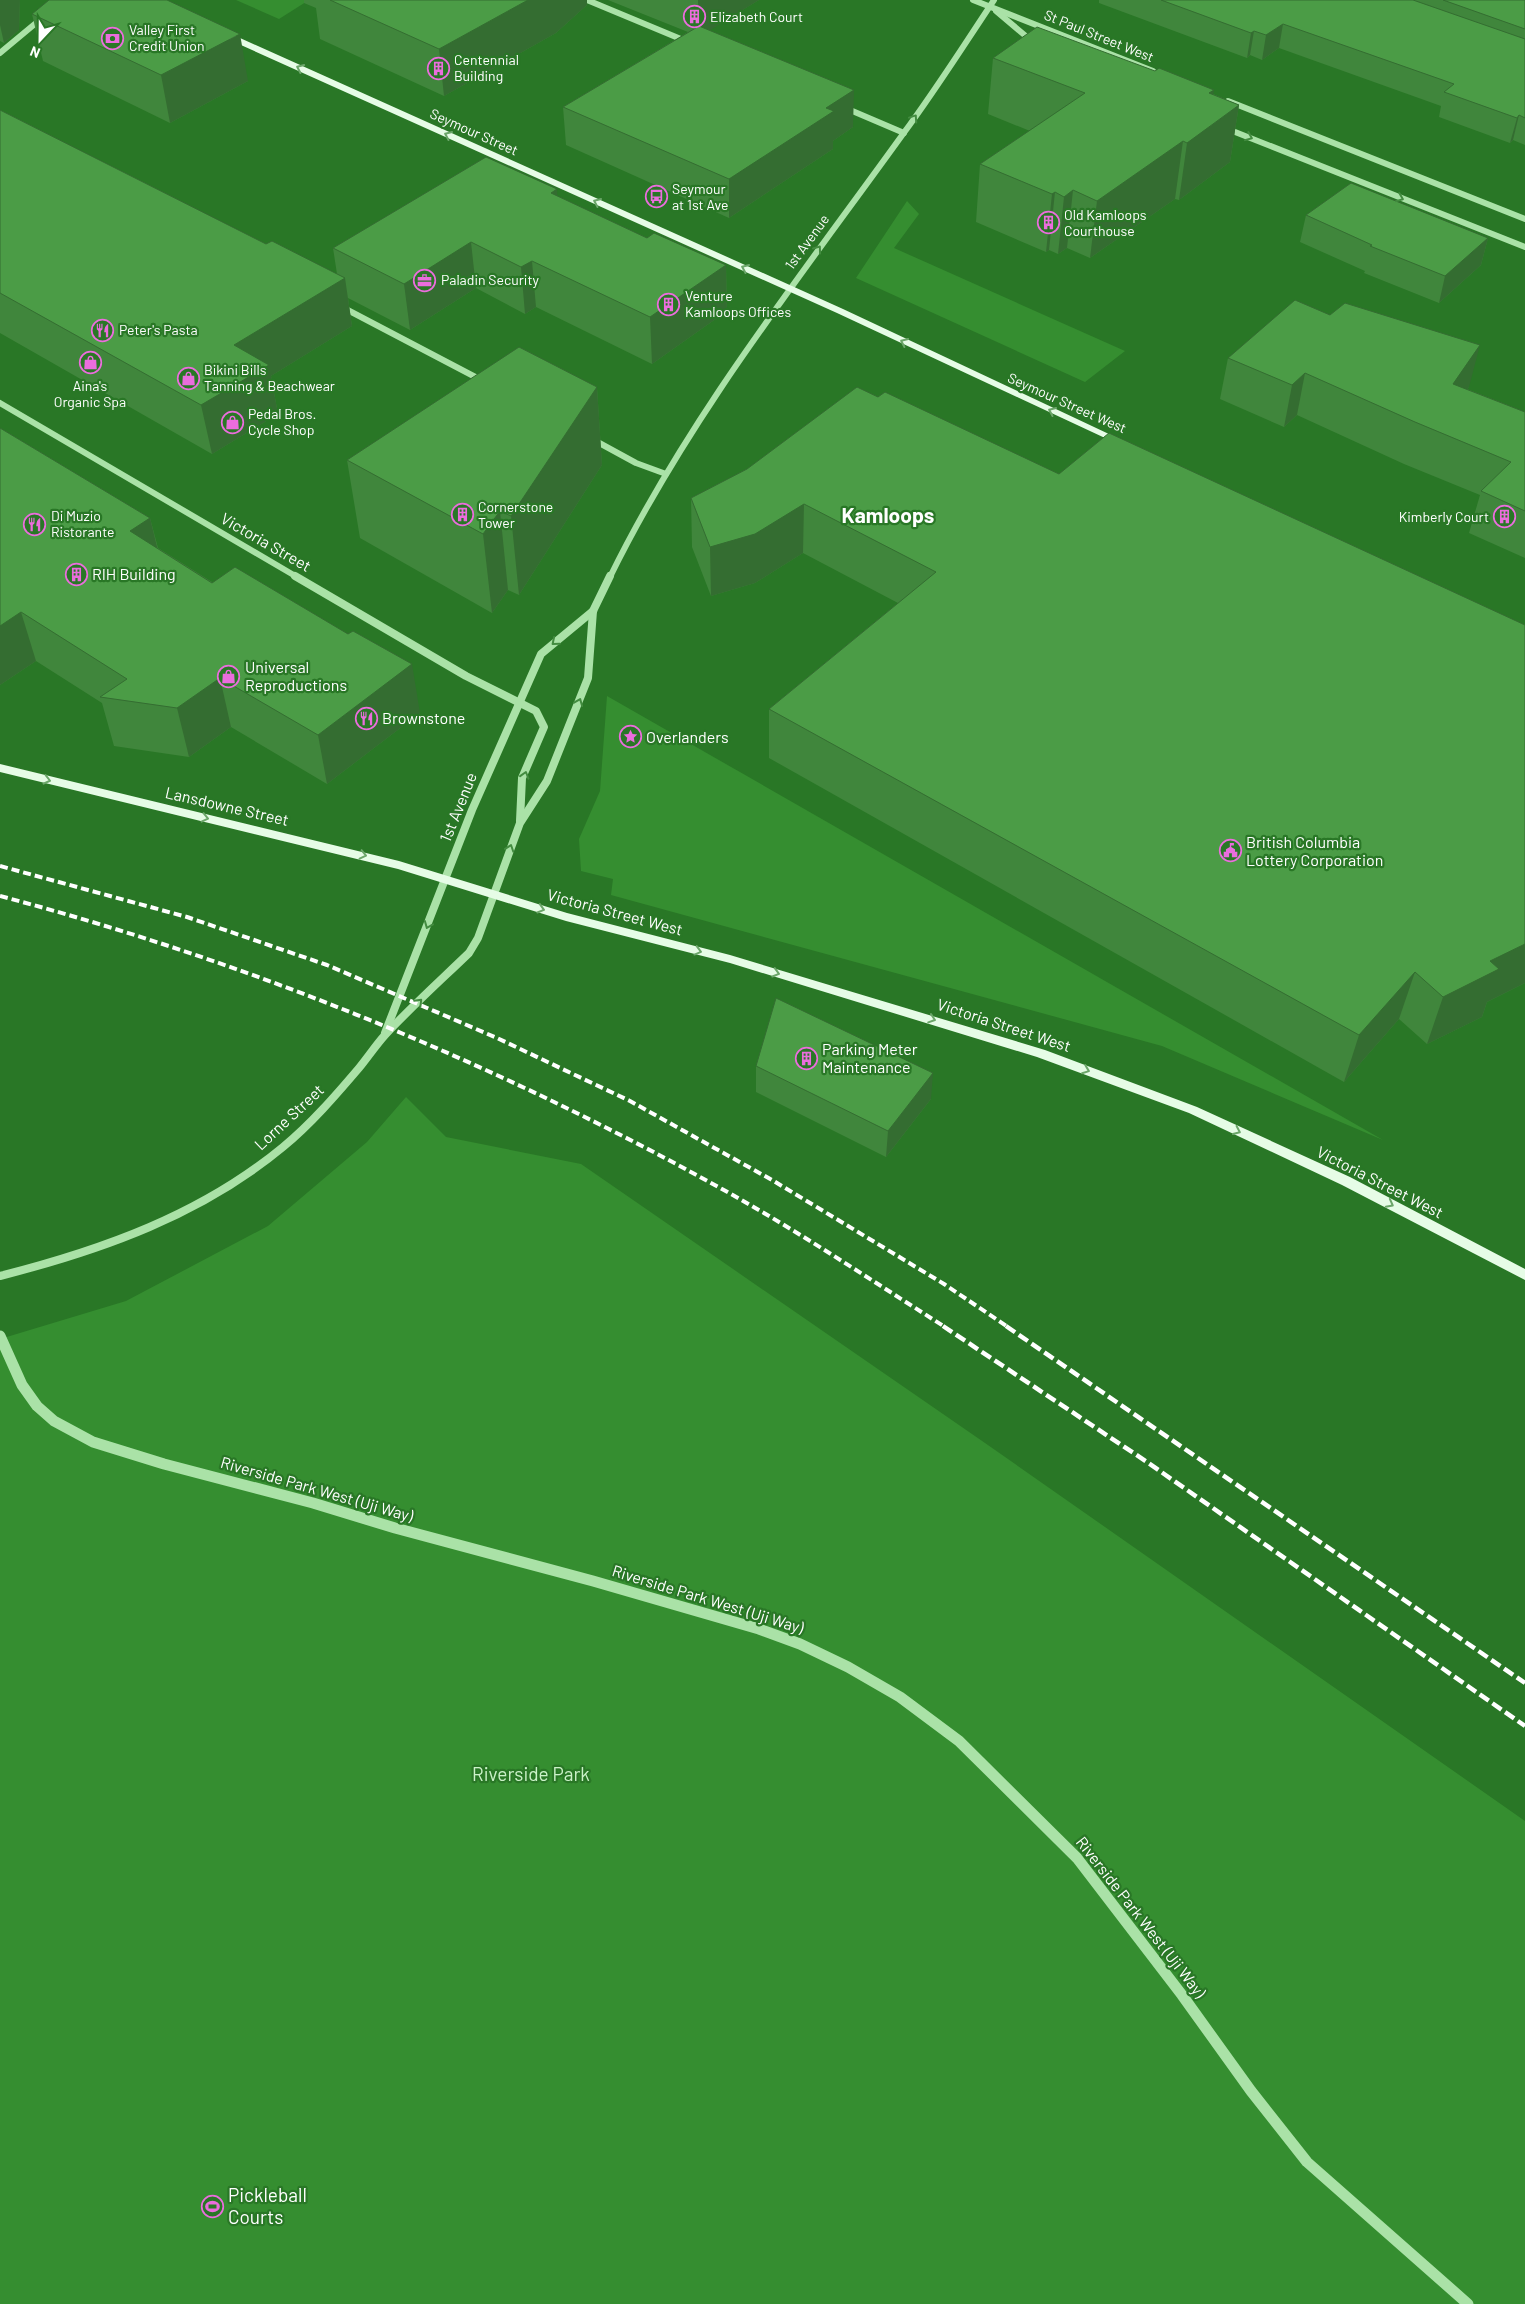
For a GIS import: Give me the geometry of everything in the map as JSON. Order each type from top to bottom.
[{"type":"main road","name":"Seymour Street","points":[[217,30],[789,288]]},
{"type":"main road","name":"Seymour Street West","points":[[789,288],[1134,448]]},
{"type":"main road","name":"Lansdowne Street","points":[[0,768],[376,858],[446,879]]},
{"type":"main road","name":"Victoria Street West","points":[[446,879],[566,917],[730,959],[861,997],[1041,1053],[1202,1114],[1346,1181],[1525,1275]]},
{"type":"street","points":[[587,0],[693,45]]},
{"type":"street","points":[[973,0],[990,6]]},
{"type":"street","name":"1st Avenue","points":[[495,895],[520,823],[547,781],[588,678],[593,611],[634,528],[666,474],[789,288],[904,133],[994,0]]},
{"type":"street","name":"St Paul Street West","points":[[990,6],[1038,46]]},
{"type":"street","name":"St Paul Street West","points":[[990,6],[1159,73]]},
{"type":"street","points":[[0,54],[49,12]]},
{"type":"street","points":[[1223,99],[1525,219]]},
{"type":"street","points":[[836,104],[904,133]]},
{"type":"street","points":[[1219,125],[1525,247]]},
{"type":"street","points":[[334,303],[490,385]]},
{"type":"street","name":"Victoria Street","points":[[0,403],[466,676],[519,704],[536,710],[544,727],[522,778],[520,823]]},
{"type":"street","points":[[584,435],[636,463],[666,474]]},
{"type":"street","name":"1st Avenue","points":[[384,1036],[472,810],[541,654],[593,611]]},
{"type":"street","name":"Lorne Street","points":[[0,1276],[42,1266],[151,1229],[210,1197],[283,1147],[324,1106],[384,1036],[469,953],[478,938],[495,895]]},
{"type":"street","name":"Riverside Park West (Uji Way)","points":[[0,1336],[22,1385],[37,1406],[54,1421],[93,1442],[164,1464],[313,1503],[759,1629],[800,1644],[848,1667],[900,1696],[959,1741],[1077,1858],[1182,1995],[1251,2091],[1307,2162],[1468,2304]]},
{"type":"green space","points":[[236,0],[309,0],[279,19]]},
{"type":"green space","points":[[907,201],[919,214],[894,248],[1125,351],[1085,382],[856,278]]},
{"type":"green space","points":[[607,696],[1383,1140],[1162,1046],[611,895],[613,879],[581,871],[579,839],[600,791]]},
{"type":"green space","name":"Riverside Park","points":[[406,1097],[446,1137],[581,1164],[985,1443],[1525,1821],[1525,2304],[0,2304],[0,1339],[126,1301],[268,1226],[367,1142]]},
{"type":"building","points":[[49,0],[167,0],[240,34],[161,75],[32,14]]},
{"type":"building","points":[[330,0],[528,0],[439,49]]},
{"type":"building","points":[[1161,0],[1413,0],[1525,39],[1525,118],[1519,115],[1517,118],[1444,92],[1454,84],[1283,24],[1266,35],[1254,31],[1251,33]]},
{"type":"building","points":[[1443,0],[1525,0],[1525,29]]},
{"type":"building","points":[[699,26],[854,90],[826,108],[834,111],[729,179],[563,107]]},
{"type":"building","points":[[1037,27],[1155,71],[1159,68],[1214,90],[1209,93],[1239,105],[1187,143],[1183,141],[1097,201],[1073,190],[1064,197],[1055,192],[1052,194],[980,164],[1085,93],[993,58]]},
{"type":"building","points":[[0,110],[266,244],[272,241],[345,278],[234,345],[269,365],[201,405],[0,293]]},
{"type":"building","points":[[486,157],[557,189],[551,193],[647,238],[654,233],[726,265],[650,317],[532,261],[521,267],[471,242],[404,284],[333,248]]},
{"type":"building","points":[[1351,183],[1488,238],[1445,276],[1370,246],[1372,245],[1306,215]]},
{"type":"building","points":[[1295,300],[1330,315],[1345,303],[1480,345],[1453,384],[1525,412],[1525,511],[1481,491],[1511,462],[1305,373],[1292,385],[1228,358]]},
{"type":"building","points":[[519,347],[597,387],[511,516],[500,511],[483,534],[347,460]]},
{"type":"building","name":"British Columbia Lottery Corporation","points":[[857,387],[878,397],[885,392],[1059,474],[1109,433],[1525,625],[1525,944],[1490,961],[1499,969],[1443,997],[1415,972],[1359,1035],[769,709],[936,572],[804,504],[755,534],[710,547],[691,498],[747,469]]},
{"type":"building","points":[[0,428],[150,518],[130,531],[212,583],[235,567],[348,634],[353,631],[412,664],[318,735],[220,678],[177,708],[100,697],[127,679],[21,612],[0,626]]},
{"type":"building","name":"Parking Meter Maintenance","points":[[776,998],[933,1073],[888,1131],[756,1066]]},
{"type":"railway","points":[[0,866],[187,917],[327,965],[497,1038],[630,1101],[772,1180],[944,1284],[1008,1327]]},
{"type":"railway","points":[[0,896],[95,923],[283,986],[375,1022],[466,1061],[644,1147],[731,1194],[812,1242],[945,1327]]},
{"type":"railway","points":[[943,1326],[1147,1462],[1525,1726]]},
{"type":"railway","points":[[1006,1326],[1525,1683]]},
{"type":"place","name":"Elizabeth Court","points":[[694,17]]},
{"type":"place","name":"Valley First Credit Union","points":[[113,38]]},
{"type":"place","name":"Centennial Building","points":[[438,68]]},
{"type":"place","name":"Seymour at 1st Ave","points":[[656,197]]},
{"type":"place","name":"Old Kamloops Courthouse","points":[[1048,223]]},
{"type":"place","name":"Paladin Security","points":[[425,280]]},
{"type":"place","name":"Venture Kamloops Offices","points":[[669,304]]},
{"type":"place","name":"Peter's Pasta","points":[[103,330]]},
{"type":"place","name":"Aina's Organic Spa","points":[[90,363]]},
{"type":"place","name":"Bikini Bills Tanning & Beachwear","points":[[188,378]]},
{"type":"place","name":"Pedal Bros. Cycle Shop","points":[[232,422]]},
{"type":"place","name":"Cornerstone Tower","points":[[462,515]]},
{"type":"place","name":"Kimberly Court","points":[[1505,517]]},
{"type":"place","name":"Di Muzio Ristorante","points":[[35,524]]},
{"type":"place","name":"RIH Building","points":[[76,574]]},
{"type":"place","name":"Universal Reproductions","points":[[229,676]]},
{"type":"place","name":"Brownstone","points":[[366,718]]},
{"type":"place","name":"Overlanders","points":[[630,737]]},
{"type":"place","name":"British Columbia Lottery Corporation","points":[[1230,851]]},
{"type":"place","name":"Parking Meter Maintenance","points":[[806,1058]]},
{"type":"place","name":"Pickleball Courts","points":[[212,2206]]},
{"type":"district","name":"Kamloops","points":[[888,516]]}]
